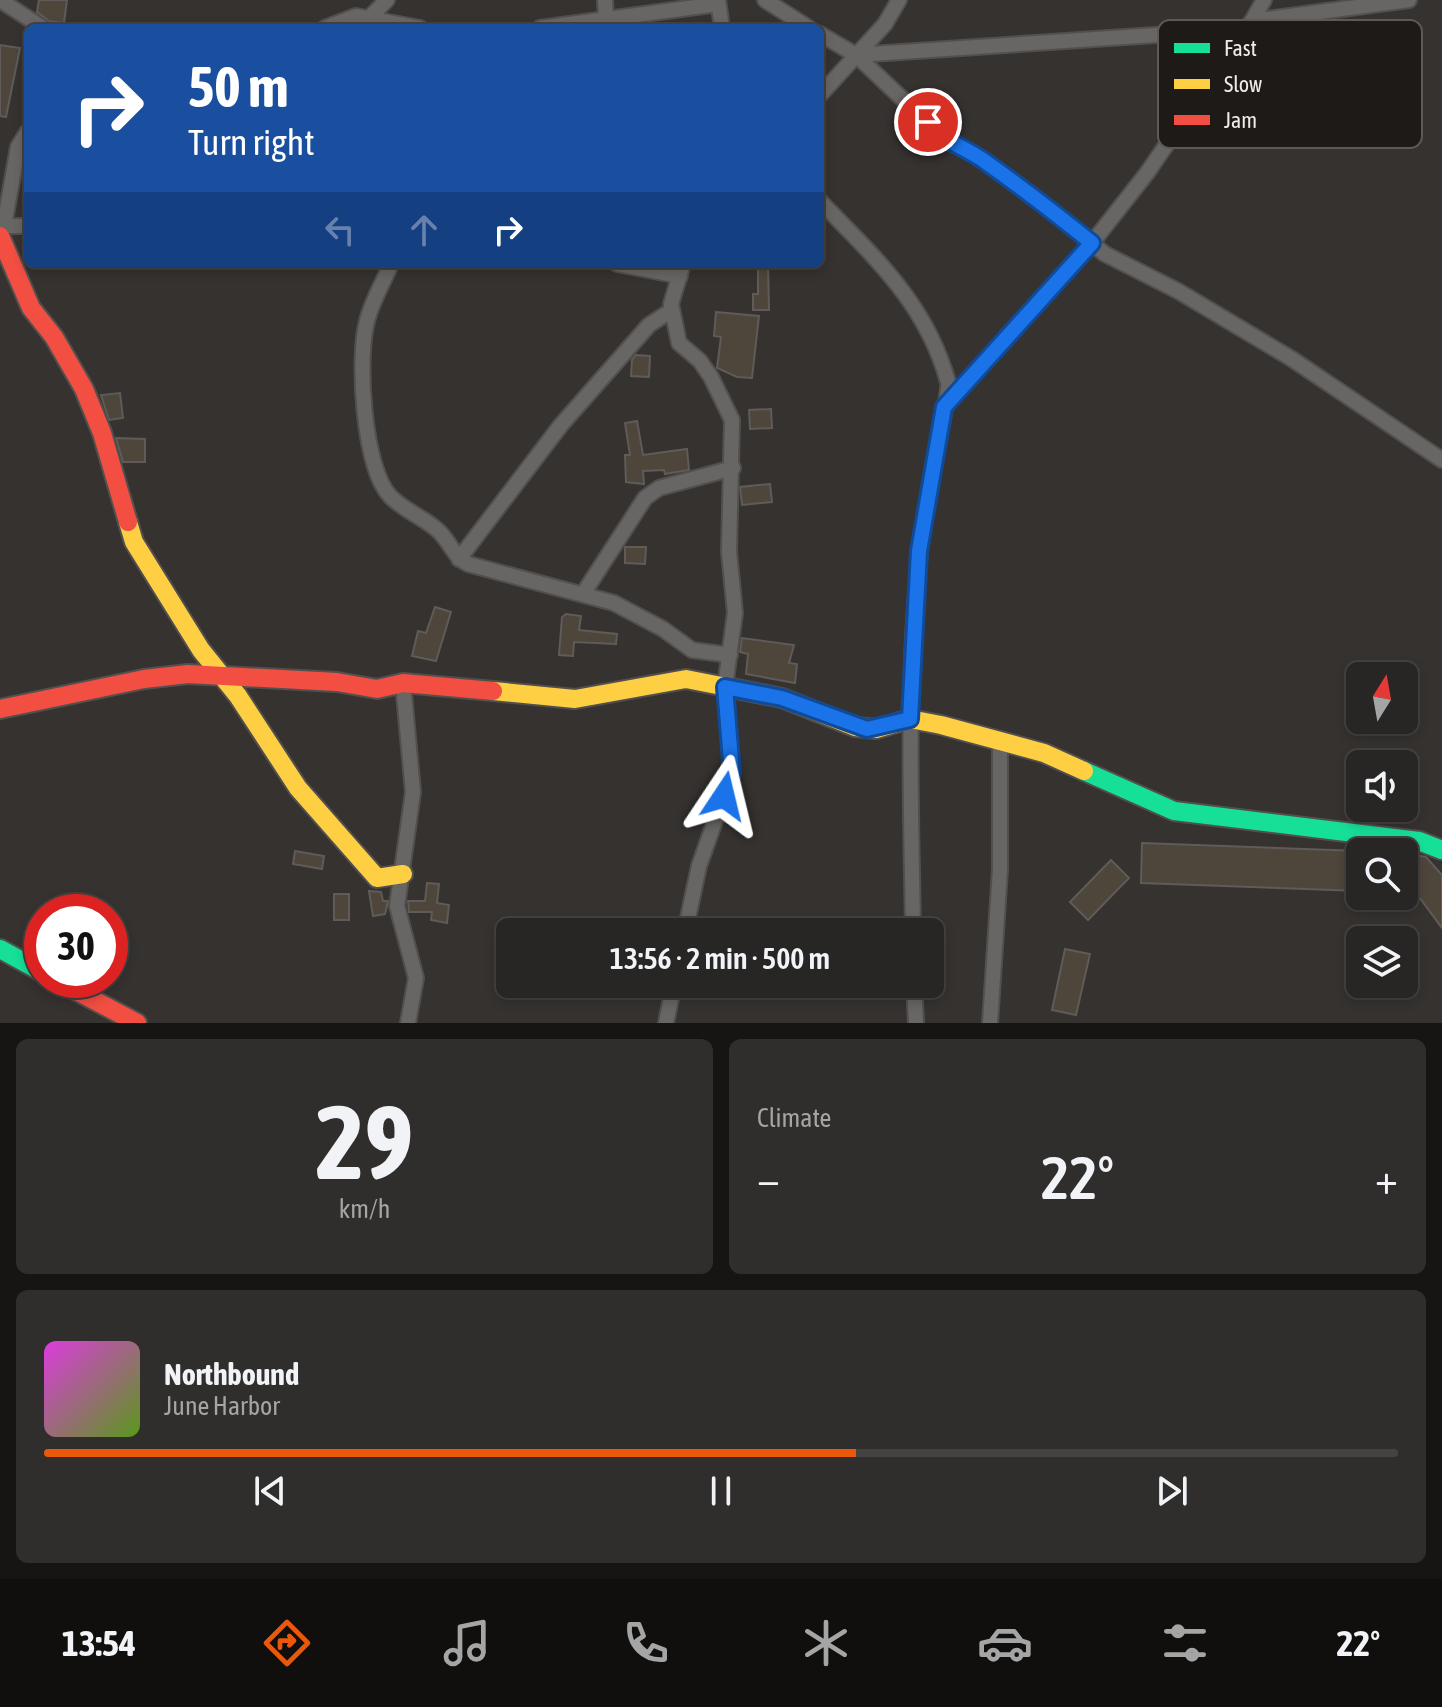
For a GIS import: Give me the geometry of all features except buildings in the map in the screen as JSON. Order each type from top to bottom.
[{"type":"street","points":[[0,0],[17,4],[39,24]]},
{"type":"street","points":[[370,17],[387,0]]},
{"type":"street","points":[[605,0],[606,19]]},
{"type":"street","points":[[765,0],[803,24]]},
{"type":"street","points":[[824,91],[885,24],[899,0]]},
{"type":"street","points":[[1252,20],[1264,0]]},
{"type":"street","points":[[1281,20],[1409,0]]},
{"type":"street","points":[[569,24],[718,2],[720,24]]},
{"type":"street","points":[[331,24],[337,20],[370,17],[402,24]]},
{"type":"street","points":[[856,55],[1158,32]]},
{"type":"street","points":[[824,36],[856,55],[948,142],[973,153],[1023,188],[1092,243],[1292,359],[1442,460]]},
{"type":"street","points":[[24,137],[18,147],[1,234],[31,308],[54,337],[84,389],[102,433],[134,542],[298,788],[382,880],[403,874]]},
{"type":"street","points":[[944,407],[1092,243],[1164,148]]},
{"type":"street","points":[[824,205],[899,282],[924,321],[949,386],[919,551],[910,719],[913,918]]},
{"type":"street","points":[[1,234],[24,227]]},
{"type":"street","points":[[389,268],[366,323],[362,357],[369,436],[377,474],[388,494],[413,516],[436,528],[459,559],[614,603],[663,629],[692,650],[730,655]]},
{"type":"street","points":[[660,268],[682,270],[672,310],[679,343],[700,361],[732,420],[729,552],[735,628],[725,687],[732,773],[699,866],[688,918]]},
{"type":"street","points":[[459,559],[561,425],[649,325],[672,310]]},
{"type":"street","points":[[583,594],[614,545],[625,535],[645,498],[659,488],[733,468]]},
{"type":"street","points":[[0,709],[144,679],[188,674],[337,682],[377,689],[403,683],[575,699],[686,679],[782,698],[867,729],[910,719],[1000,741],[1044,753],[1174,811],[1419,841],[1442,850]]},
{"type":"street","points":[[403,683],[413,792],[397,906],[416,978],[408,1023]]},
{"type":"street","points":[[990,1023],[1000,870],[1000,741]]},
{"type":"street","points":[[0,949],[24,962]]},
{"type":"street","points":[[90,998],[137,1023]]},
{"type":"street","points":[[666,1023],[671,998]]},
{"type":"street","points":[[915,998],[916,1023]]},
{"type":"traffic: fast","points":[[1084,771],[1174,811],[1419,841],[1442,850]]},
{"type":"traffic: fast","points":[[0,949],[24,962]]},
{"type":"traffic: slow","points":[[128,522],[134,542],[201,650],[238,696],[298,788],[377,878],[403,874]]},
{"type":"traffic: slow","points":[[493,691],[575,699],[686,679],[782,698],[855,727],[876,729],[910,719],[941,725],[1044,753],[1084,771]]},
{"type":"traffic: jam","points":[[0,236],[31,308],[54,337],[84,389],[102,433],[128,522]]},
{"type":"traffic: jam","points":[[0,709],[144,679],[188,674],[337,682],[377,689],[403,683],[493,691]]},
{"type":"traffic: jam","points":[[90,998],[137,1023]]},
{"type":"route","points":[[724,796],[732,773],[725,687],[743,693],[782,698],[845,724],[867,729],[910,719],[919,551],[944,407],[1092,243],[1015,182],[973,153],[948,142],[928,122]]}]
